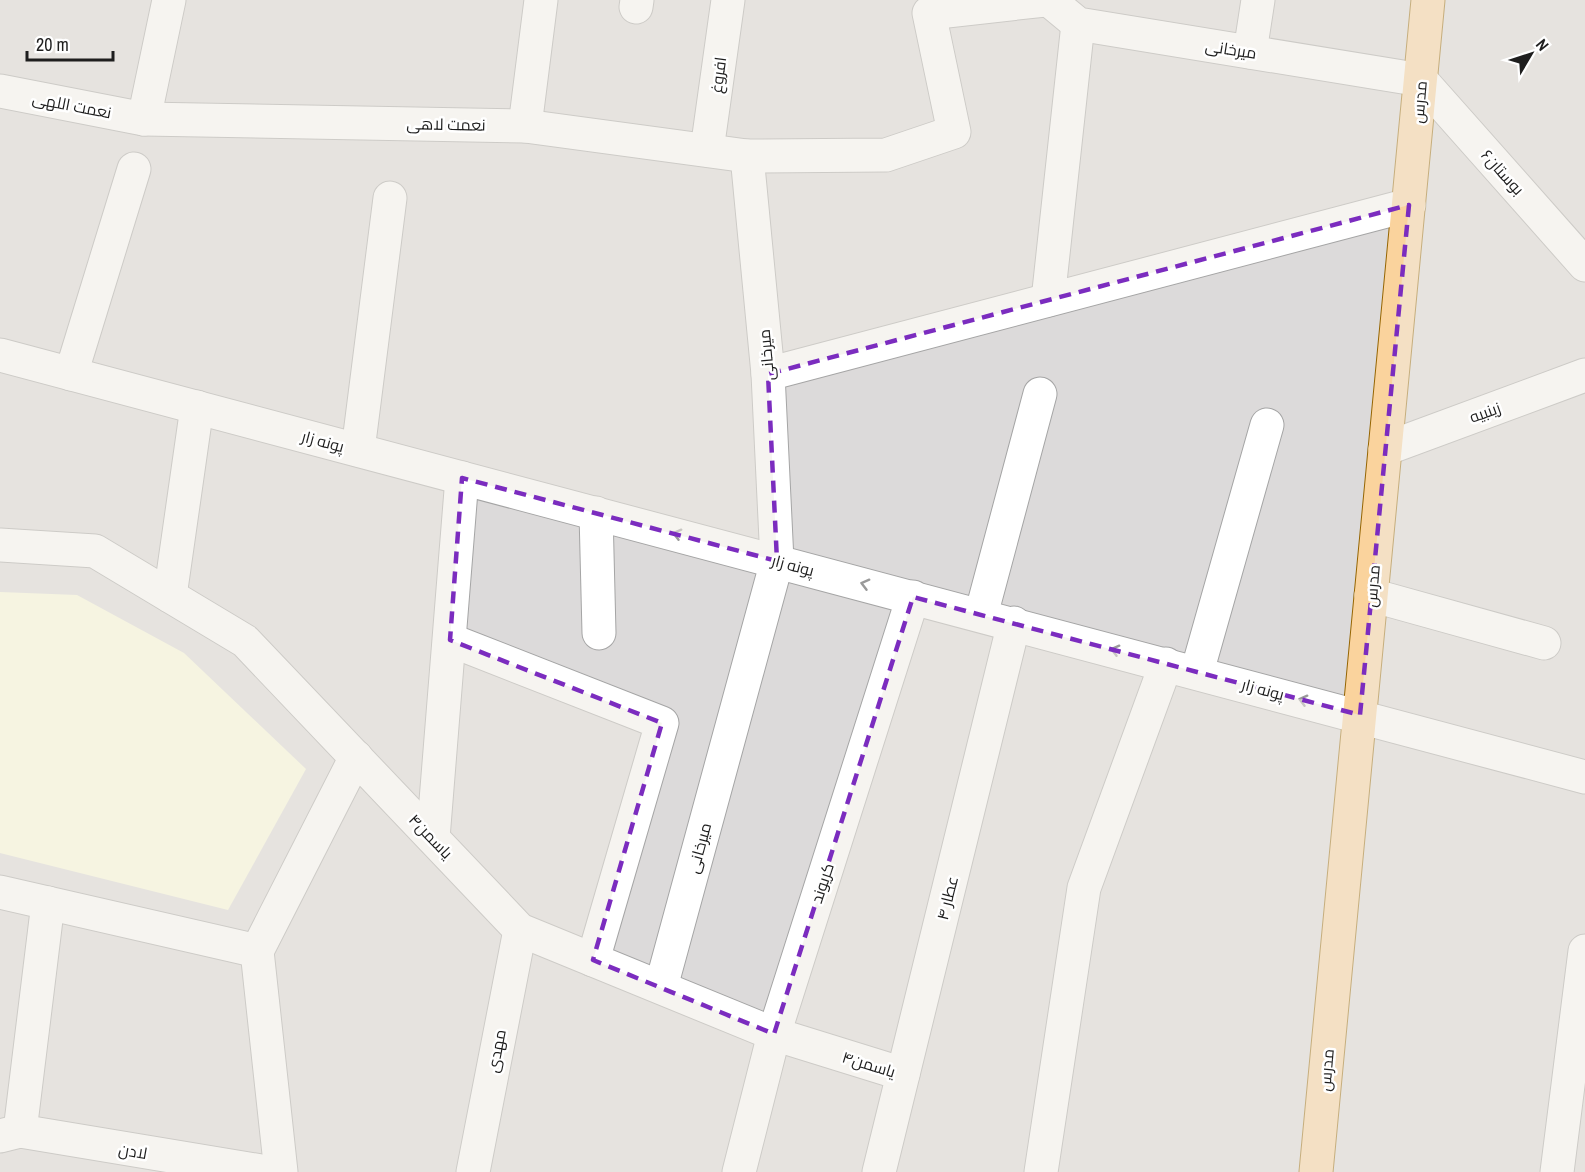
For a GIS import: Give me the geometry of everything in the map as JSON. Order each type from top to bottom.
[{"type":"main road","name":"مدرس","points":[[1316,1172],[1428,0]]},
{"type":"street","points":[[144,119],[169,0]]},
{"type":"street","points":[[525,126],[541,0]]},
{"type":"street","name":"افروغ","points":[[707,150],[728,0]]},
{"type":"street","points":[[747,156],[886,155],[954,132],[929,14],[1047,0],[1078,24],[1048,300]]},
{"type":"street","points":[[1250,52],[1258,0]]},
{"type":"street","name":"میرخانی","points":[[1078,24],[1421,80]]},
{"type":"street","name":"بوستان۶","points":[[1421,80],[1585,265]]},
{"type":"street","name":"نعمت اللهی","points":[[0,91],[144,119]]},
{"type":"street","name":"نعمت لاهی","points":[[144,119],[525,126],[747,156]]},
{"type":"street","name":"میرخانی","points":[[661,987],[777,561],[768,374],[747,156]]},
{"type":"street","points":[[71,374],[134,169]]},
{"type":"street","points":[[358,450],[390,198]]},
{"type":"street","points":[[768,374],[1409,205]]},
{"type":"street","name":"پونه زار","points":[[0,355],[1360,715],[1585,777]]},
{"type":"street","name":"زینبیه","points":[[1385,449],[1585,375]]},
{"type":"street","points":[[981,615],[1040,394]]},
{"type":"street","points":[[170,596],[197,407]]},
{"type":"street","points":[[1041,1172],[1084,888],[1182,668],[1267,425]]},
{"type":"street","points":[[434,838],[462,478]]},
{"type":"street","points":[[596,513],[598,633]]},
{"type":"street","name":"یاسمن۴","points":[[0,545],[95,551],[245,641],[520,930],[774,1034],[903,1074]]},
{"type":"street","points":[[1371,595],[1544,643]]},
{"type":"street","name":"کریوند","points":[[739,1172],[774,1034],[913,597]]},
{"type":"street","name":"عطار ۴","points":[[879,1172],[1014,623]]},
{"type":"street","points":[[450,640],[662,723],[593,960]]},
{"type":"street","points":[[281,1172],[257,951],[356,757]]},
{"type":"street","points":[[0,892],[257,951]]},
{"type":"street","points":[[10,1133],[48,903]]},
{"type":"street","name":"مهدی","points":[[473,1172],[520,930]]},
{"type":"street","points":[[1557,1172],[1585,951]]},
{"type":"street","name":"لادن","points":[[10,1133],[194,1167],[267,1172]]},
{"type":"highlighted area","points":[[1409,205],[1360,715],[913,597],[774,1034],[593,960],[662,723],[450,640],[462,478],[777,561],[768,374]]},
{"type":"shaded area","points":[[0,0],[1585,0],[1585,1172],[0,1172]]},
{"type":"shaded area","points":[[0,592],[77,595],[184,653],[306,769],[228,910],[0,853]]}]
